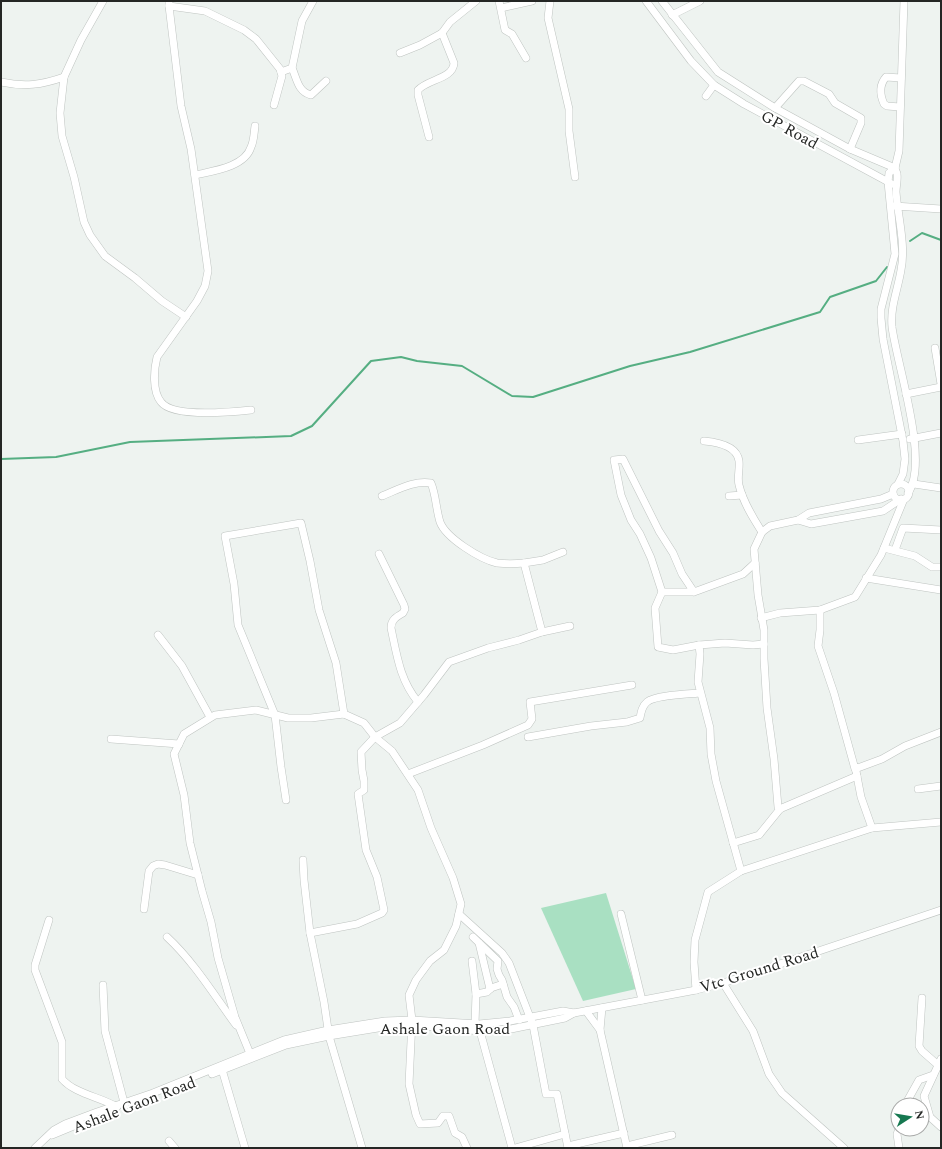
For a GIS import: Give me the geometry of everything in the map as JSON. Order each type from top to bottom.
[{"type":"street","points":[[103,1],[81,40],[64,77],[60,113],[62,136],[74,177],[84,222],[90,235],[105,256],[135,278],[162,301],[186,317]]},
{"type":"street","points":[[312,1],[302,21],[292,68],[297,82],[303,92],[307,94],[311,95],[326,81]]},
{"type":"street","points":[[400,53],[420,45],[442,33],[450,22],[476,1]]},
{"type":"street","points":[[526,58],[512,34],[505,30],[500,5],[532,1]]},
{"type":"street","points":[[550,1],[548,18],[569,109],[569,131],[575,177]]},
{"type":"street","name":"GP Road","points":[[646,1],[691,61],[714,85],[744,104],[896,186]]},
{"type":"street","name":"GP Road","points":[[662,1],[718,72],[775,108],[850,148],[894,168]]},
{"type":"street","points":[[672,15],[700,1]]},
{"type":"street","points":[[798,520],[811,524],[883,511],[904,497],[914,484],[916,456],[914,439],[893,336],[891,317],[902,270],[903,253],[888,182],[889,173],[894,168],[899,151],[904,1]]},
{"type":"street","points":[[251,410],[208,413],[170,409],[161,403],[157,394],[155,379],[157,357],[186,317],[205,286],[208,271],[192,149],[181,106],[169,3],[205,11],[244,30],[256,39],[281,72],[282,76],[274,106]]},
{"type":"street","points":[[667,30],[678,22]]},
{"type":"street","points":[[429,137],[418,90],[422,86],[450,73],[454,68],[454,63],[442,33]]},
{"type":"street","points":[[691,61],[701,51]]},
{"type":"street","points":[[281,72],[292,68]]},
{"type":"street","points":[[1,82],[18,85],[30,85],[53,81],[64,77]]},
{"type":"street","points":[[900,107],[887,106],[884,104],[881,98],[881,85],[886,77],[901,78]]},
{"type":"street","points":[[775,108],[799,81],[802,80],[829,94],[835,103],[861,118],[861,123],[850,148]]},
{"type":"street","points":[[706,96],[714,85]]},
{"type":"street","points":[[195,175],[227,168],[242,160],[252,147],[255,126]]},
{"type":"street","points":[[893,494],[893,489],[898,484],[906,459],[896,401],[882,339],[881,318],[881,309],[895,254],[894,206],[897,174],[894,168]]},
{"type":"street","points":[[894,206],[941,209]]},
{"type":"street","points":[[881,318],[891,317]]},
{"type":"street","points":[[896,401],[906,396],[941,385],[935,348]]},
{"type":"street","points":[[858,440],[903,437],[914,439],[941,433]]},
{"type":"street","points":[[704,441],[730,448],[738,456],[739,484],[742,495],[762,532]]},
{"type":"street","points":[[694,592],[682,574],[673,553],[659,531],[623,459],[614,460],[621,495],[631,520],[640,534],[651,558],[662,592],[655,608],[658,647],[673,650],[699,645],[725,643],[753,645],[764,644]]},
{"type":"street","points":[[382,496],[409,485],[422,482],[431,483],[440,520],[447,533],[467,549],[487,560],[508,564],[524,563],[543,560],[563,552]]},
{"type":"street","points":[[761,618],[780,613],[820,610],[855,596],[881,555],[904,497],[906,486],[898,484]]},
{"type":"street","points":[[914,484],[941,488]]},
{"type":"street","points":[[893,494],[896,498],[904,497]]},
{"type":"street","points":[[780,809],[777,797],[774,759],[768,716],[764,659],[764,630],[761,618],[754,549],[762,532],[770,526],[798,520],[809,513],[881,499],[893,494]]},
{"type":"street","points":[[729,496],[742,495]]},
{"type":"street","points":[[286,800],[276,715],[238,624],[234,584],[225,536],[301,523],[319,610],[336,663],[344,714]]},
{"type":"street","points":[[895,550],[903,528],[941,530]]},
{"type":"street","points":[[884,548],[916,556],[932,567],[941,567]]},
{"type":"street","points":[[379,554],[404,605],[403,613],[394,619],[390,628],[403,678],[418,702]]},
{"type":"street","points":[[524,563],[542,632]]},
{"type":"street","points":[[662,592],[694,592],[742,574],[755,563]]},
{"type":"street","points":[[866,578],[941,590]]},
{"type":"street","points":[[820,610],[818,646],[834,693],[856,772],[861,797],[872,828]]},
{"type":"street","points":[[310,933],[357,924],[382,913],[384,910],[377,877],[366,850],[358,794],[364,790],[362,752],[375,737],[400,723],[449,662],[488,648],[542,632],[570,626]]},
{"type":"street","points":[[158,635],[182,666],[210,717]]},
{"type":"street","points":[[699,645],[700,654],[698,682],[710,728],[711,754],[716,781],[741,872]]},
{"type":"street","points":[[408,774],[483,746],[528,725],[532,719],[530,702],[632,685]]},
{"type":"street","points":[[528,737],[598,725],[627,722],[640,718],[642,707],[649,700],[700,693]]},
{"type":"street","points":[[251,1056],[236,1016],[218,958],[211,922],[190,843],[184,795],[174,754],[184,734],[215,715],[256,710],[288,718],[311,718],[344,714],[364,723],[375,737],[392,751],[418,790],[453,878],[461,904],[456,926],[444,950],[430,961],[416,980],[409,995],[412,1022],[409,1084],[420,1124],[438,1123],[443,1116],[449,1116],[455,1133],[462,1138],[467,1148]]},
{"type":"street","points":[[733,843],[757,836],[780,809],[882,760],[905,746],[941,732]]},
{"type":"street","points":[[111,739],[178,744]]},
{"type":"street","points":[[918,789],[941,786]]},
{"type":"street","points":[[696,990],[694,962],[695,940],[708,892],[741,872],[872,828],[941,822]]},
{"type":"street","points":[[303,860],[310,933],[324,1002],[328,1033],[362,1148]]},
{"type":"street","points":[[144,909],[149,871],[154,866],[158,864],[165,865],[198,875]]},
{"type":"street","name":"Vtc Ground Road","points":[[574,1013],[696,990],[723,983],[941,910]]},
{"type":"street","points":[[459,914],[502,953],[509,963],[533,1025],[546,1094],[557,1094],[568,1147],[624,1134]]},
{"type":"street","points":[[621,914],[642,1000]]},
{"type":"street","points":[[49,920],[35,965],[35,970],[62,1042],[62,1079],[64,1082],[81,1091],[121,1107]]},
{"type":"street","points":[[167,937],[177,946],[202,978],[243,1035]]},
{"type":"street","points":[[473,937],[498,961],[497,969],[506,997],[514,1007],[519,1020]]},
{"type":"street","points":[[479,943],[490,989]]},
{"type":"street","points":[[472,961],[476,994],[475,1024]]},
{"type":"street","points":[[723,983],[753,1031],[769,1074],[782,1093],[844,1148]]},
{"type":"street","points":[[476,994],[487,992],[490,989],[503,984]]},
{"type":"street","points":[[103,985],[105,1031],[121,1107]]},
{"type":"street","points":[[922,998],[920,1046],[922,1051],[940,1062],[924,1096],[930,1117],[941,1127]]},
{"type":"street","points":[[602,1008],[600,1030],[627,1147],[672,1135]]},
{"type":"street","name":"Ashale Gaon Road","points":[[35,1148],[54,1130],[65,1124],[97,1112],[148,1100],[222,1067],[285,1042],[328,1033],[384,1027],[412,1022],[475,1024],[519,1020],[563,1011],[574,1013]]},
{"type":"street","points":[[586,1011],[600,1030]]},
{"type":"street","name":"Ashale Gaon Road","points":[[412,1022],[480,1031],[533,1025],[565,1018],[574,1013]]},
{"type":"street","points":[[480,1031],[512,1148]]},
{"type":"street","points":[[222,1067],[245,1148]]},
{"type":"street","points":[[909,1097],[919,1080],[934,1075]]},
{"type":"street","points":[[515,1148],[566,1134]]},
{"type":"street","points":[[897,1137],[899,1148]]},
{"type":"street","points":[[169,1141],[175,1148]]},
{"type":"green space","points":[[606,893],[636,989],[583,1001],[541,908]]},
{"type":"waterway","points":[[910,241],[922,233],[941,240]]},
{"type":"waterway","points":[[1,459],[56,457],[130,442],[291,436],[312,426],[371,361],[401,357],[417,361],[462,366],[512,396],[533,397],[630,366],[690,352],[820,312],[830,297],[876,281],[887,267]]}]
